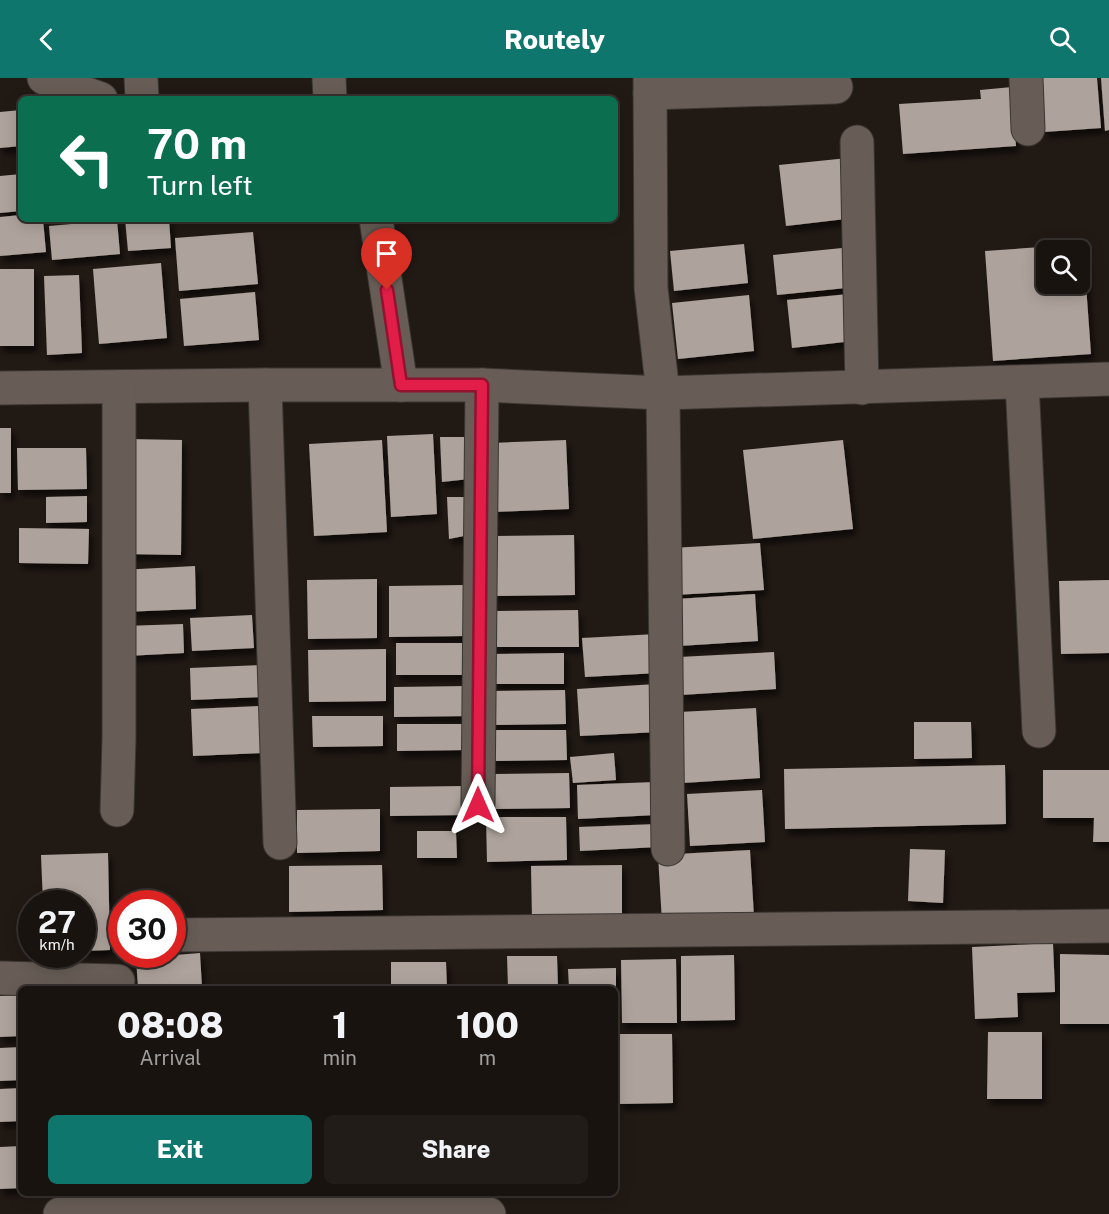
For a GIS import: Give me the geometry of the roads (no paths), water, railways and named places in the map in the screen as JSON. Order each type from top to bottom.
[{"type":"street","points":[[44,78],[92,96]]},
{"type":"street","points":[[141,78],[141,96]]},
{"type":"street","points":[[329,78],[330,96]]},
{"type":"street","points":[[1026,78],[1028,129]]},
{"type":"street","points":[[668,849],[663,393],[651,288],[650,86],[836,87]]},
{"type":"street","points":[[857,142],[862,388]]},
{"type":"street","points":[[376,222],[401,385]]},
{"type":"street","points":[[0,388],[265,384],[482,385],[663,393],[1109,379]]},
{"type":"street","points":[[1022,382],[1039,732]]},
{"type":"street","points":[[265,384],[280,843]]},
{"type":"street","points":[[478,805],[482,385]]},
{"type":"street","points":[[117,810],[119,387]]},
{"type":"street","points":[[186,935],[1109,926]]},
{"type":"street","points":[[0,978],[121,975]]},
{"type":"street","points":[[60,1214],[118,1206],[489,1214]]}]
